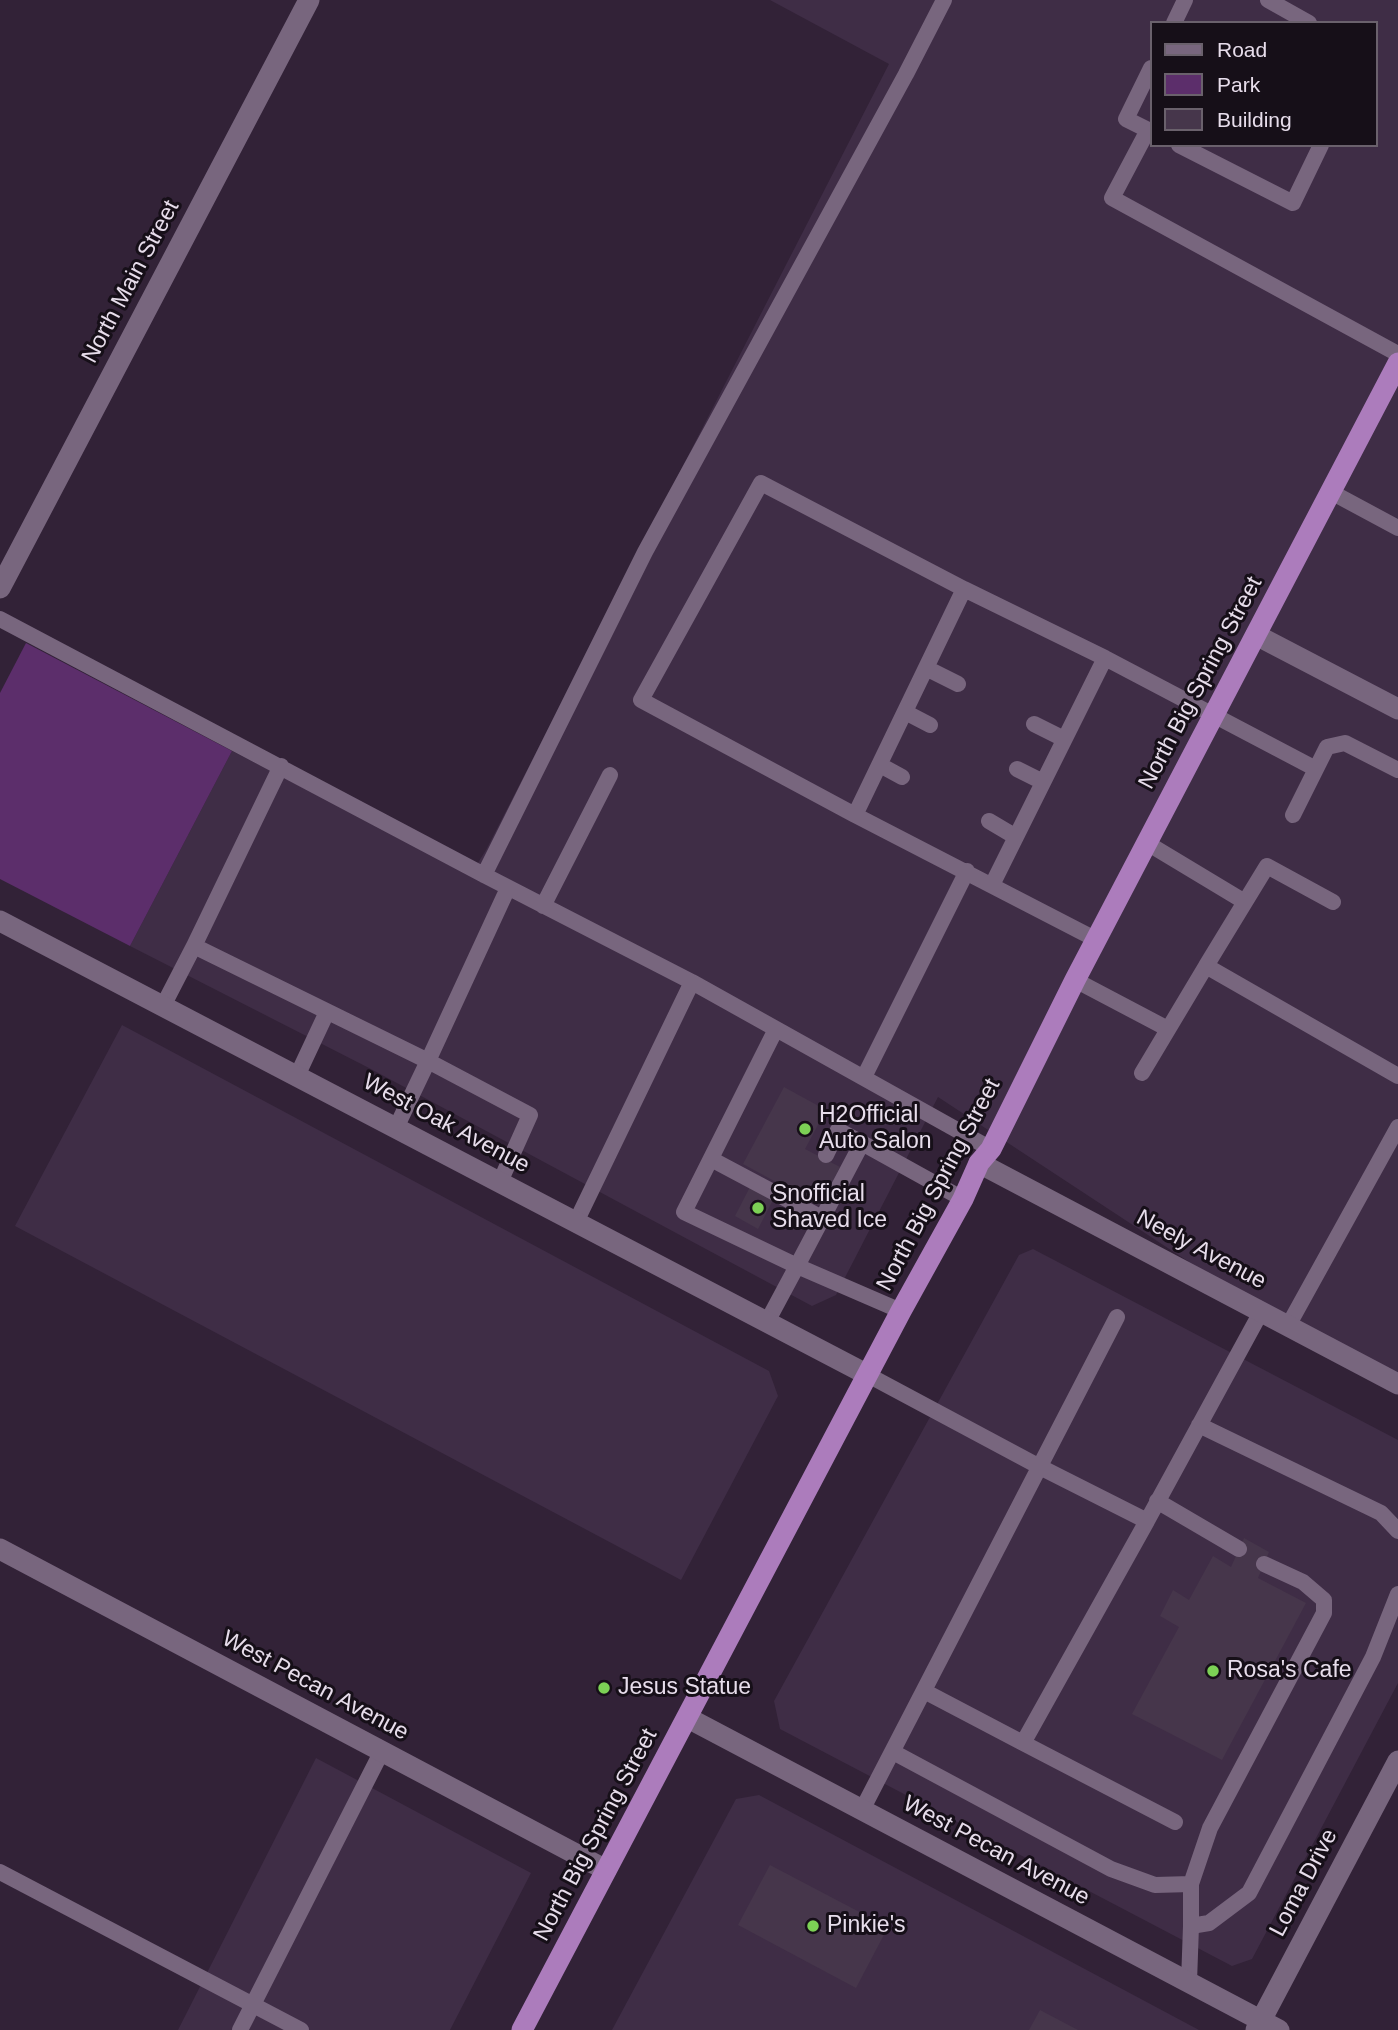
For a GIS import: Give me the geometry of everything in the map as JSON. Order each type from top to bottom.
[{"type":"highway","name":"North Big Spring Street","points":[[522,2030],[901,1311],[963,1199],[1398,363]]},
{"type":"street","name":"North Main Street","points":[[0,588],[309,0]]},
{"type":"street","points":[[1256,635],[1398,709]]},
{"type":"street","name":"West Oak Avenue","points":[[0,921],[868,1375]]},
{"type":"street","name":"Neely Avenue","points":[[985,1156],[1261,1312],[1398,1384]]},
{"type":"street","name":"West Pecan Avenue","points":[[0,1549],[606,1870]]},
{"type":"street","name":"West Pecan Avenue","points":[[688,1718],[1189,1982],[1266,2027]]},
{"type":"street","name":"Loma Drive","points":[[1266,2027],[1398,1760]]},
{"type":"lane","points":[[484,875],[645,552],[906,75],[944,0]]},
{"type":"lane","points":[[1175,21],[1185,0]]},
{"type":"lane","points":[[1268,0],[1305,21]]},
{"type":"lane","points":[[1150,70],[1126,119],[1150,131],[1112,198],[1398,354]]},
{"type":"lane","points":[[1183,147],[1293,203],[1320,147]]},
{"type":"lane","points":[[1097,940],[641,700],[761,483],[1316,769]]},
{"type":"lane","points":[[1331,492],[1398,528]]},
{"type":"lane","points":[[855,815],[964,589]]},
{"type":"lane","points":[[0,619],[508,888],[692,982],[864,1077],[985,1156]]},
{"type":"lane","points":[[992,885],[1105,658]]},
{"type":"lane","points":[[926,668],[958,684]]},
{"type":"lane","points":[[905,712],[930,725]]},
{"type":"lane","points":[[1034,724],[1064,739]]},
{"type":"lane","points":[[1293,815],[1327,747],[1345,743],[1398,770]]},
{"type":"lane","points":[[880,765],[902,777]]},
{"type":"lane","points":[[163,1006],[281,766]]},
{"type":"lane","points":[[1017,769],[1043,782]]},
{"type":"lane","points":[[543,906],[610,775]]},
{"type":"lane","points":[[989,821],[1016,836]]},
{"type":"lane","points":[[1147,843],[1245,902]]},
{"type":"lane","points":[[1142,1073],[1267,866],[1334,902]]},
{"type":"lane","points":[[864,1077],[967,872]]},
{"type":"lane","points":[[396,1128],[508,888]]},
{"type":"lane","points":[[194,946],[428,1061],[530,1115],[500,1182]]},
{"type":"lane","points":[[1206,966],[1398,1076]]},
{"type":"lane","points":[[1075,980],[1168,1029]]},
{"type":"lane","points":[[576,1222],[692,982]]},
{"type":"lane","points":[[298,1076],[327,1012]]},
{"type":"lane","points":[[776,1029],[684,1212],[797,1266],[901,1311]]},
{"type":"lane","points":[[1288,1326],[1398,1127]]},
{"type":"lane","points":[[826,1155],[838,1130],[963,1199]]},
{"type":"lane","points":[[766,1322],[862,1143]]},
{"type":"lane","points":[[710,1159],[802,1204],[822,1218]]},
{"type":"lane","points":[[1023,1743],[1261,1312]]},
{"type":"lane","points":[[862,1810],[1117,1317]]},
{"type":"lane","points":[[868,1375],[1147,1521]]},
{"type":"lane","points":[[1199,1425],[1381,1513],[1398,1531]]},
{"type":"lane","points":[[1157,1501],[1239,1549]]},
{"type":"lane","points":[[1189,1982],[1191,1884],[1210,1828],[1324,1613],[1325,1600],[1303,1582],[1264,1564]]},
{"type":"lane","points":[[1191,1929],[1191,1926],[1209,1923],[1249,1893],[1373,1657],[1398,1594]]},
{"type":"lane","points":[[924,1691],[1175,1822]]},
{"type":"lane","points":[[240,2030],[382,1751]]},
{"type":"lane","points":[[892,1752],[1111,1869],[1155,1885],[1191,1884]]},
{"type":"lane","points":[[0,1872],[301,2030]]},
{"type":"shaded area","points":[[770,0],[1398,0],[1398,1385],[1288,1327],[938,1097],[836,1295],[812,1306],[369,1068],[130,946],[232,751],[471,874],[486,850],[889,64]]},
{"type":"shaded area","points":[[122,1025],[769,1371],[778,1396],[681,1580],[15,1226]]},
{"type":"shaded area","points":[[1033,1249],[1398,1440],[1398,1683],[1252,1959],[1232,1966],[780,1729],[774,1701],[1019,1255]]},
{"type":"shaded area","points":[[316,1758],[531,1873],[450,2030],[178,2030]]},
{"type":"shaded area","points":[[759,1795],[1199,2030],[612,2030],[736,1799]]},
{"type":"green space","points":[[26,643],[232,751],[130,946],[0,879],[0,693]]},
{"type":"building","points":[[784,1087],[826,1110],[805,1149],[840,1167],[820,1206],[743,1164]]},
{"type":"building","points":[[750,1187],[773,1200],[758,1229],[735,1216]]},
{"type":"building","name":"Rosa's Cafe","points":[[1244,1538],[1269,1552],[1258,1578],[1306,1603],[1222,1760],[1132,1714],[1179,1627],[1160,1616],[1173,1590],[1189,1600],[1213,1556],[1231,1567]]},
{"type":"building","name":"Pinkie's","points":[[770,1865],[888,1927],[856,1988],[738,1925]]},
{"type":"building","points":[[1040,2010],[1078,2030],[1029,2030]]},
{"type":"place","name":"H2Official Auto Salon","points":[[805,1129]]},
{"type":"place","name":"Snofficial Shaved Ice","points":[[758,1208]]},
{"type":"place","name":"Rosa's Cafe","points":[[1213,1671]]},
{"type":"place","name":"Jesus Statue","points":[[604,1688]]},
{"type":"place","name":"Pinkie's","points":[[813,1926]]}]
